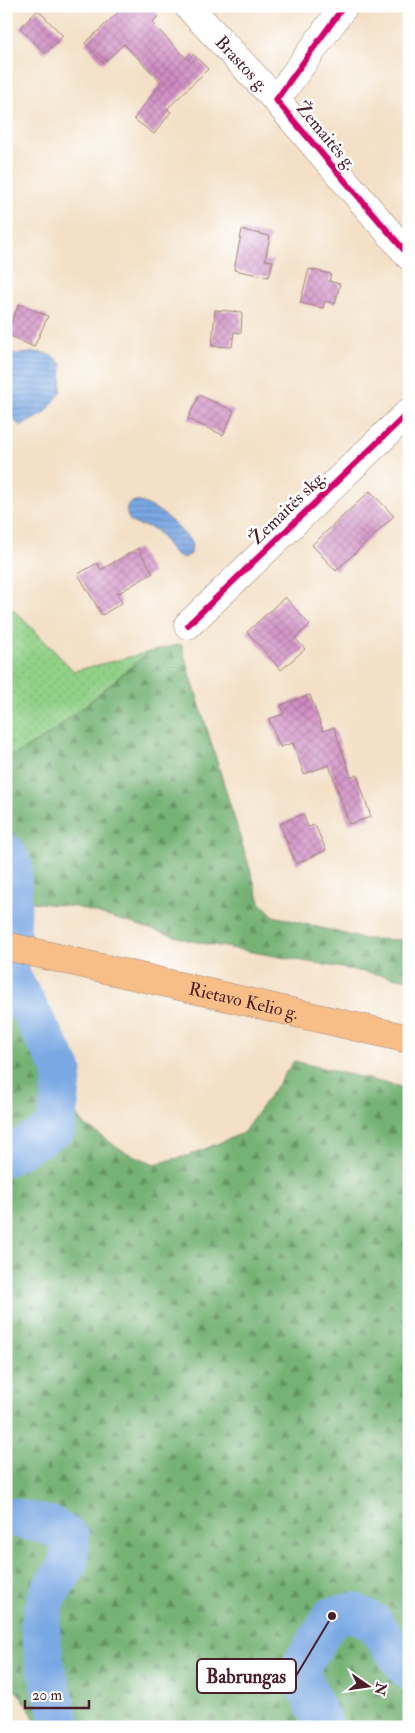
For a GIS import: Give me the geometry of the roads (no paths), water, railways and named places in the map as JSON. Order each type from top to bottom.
[{"type":"main road","name":"Rietavo Kelio g.","points":[[6,946],[409,1039]]},
{"type":"street","name":"Brastos g.","points":[[188,6],[276,100]]},
{"type":"street","name":"Žemaitės g.","points":[[344,6],[276,100],[409,256]]},
{"type":"street","name":"Žemaitės skg.","points":[[188,625],[409,412]]},
{"type":"water","points":[[6,351],[21,354],[39,352],[53,357],[62,364],[61,392],[45,413],[21,426],[6,414]]},
{"type":"water","points":[[135,501],[144,503],[159,511],[173,523],[192,542],[191,554],[184,558],[178,556],[154,529],[131,522],[127,515],[127,508],[128,504]]},
{"type":"water","points":[[6,823],[18,839],[24,887],[22,925],[6,921]]},
{"type":"waterway","points":[[6,853],[13,865],[10,975],[63,1071],[56,1128],[6,1157]]},
{"type":"waterway","points":[[6,1516],[52,1526],[70,1538],[69,1563],[47,1596],[40,1625],[45,1664],[62,1727]]},
{"type":"waterway","points":[[324,1727],[299,1670],[332,1616],[353,1612],[373,1622],[409,1671]]},
{"type":"place","name":"Babrungas","points":[[332,1616]]}]
